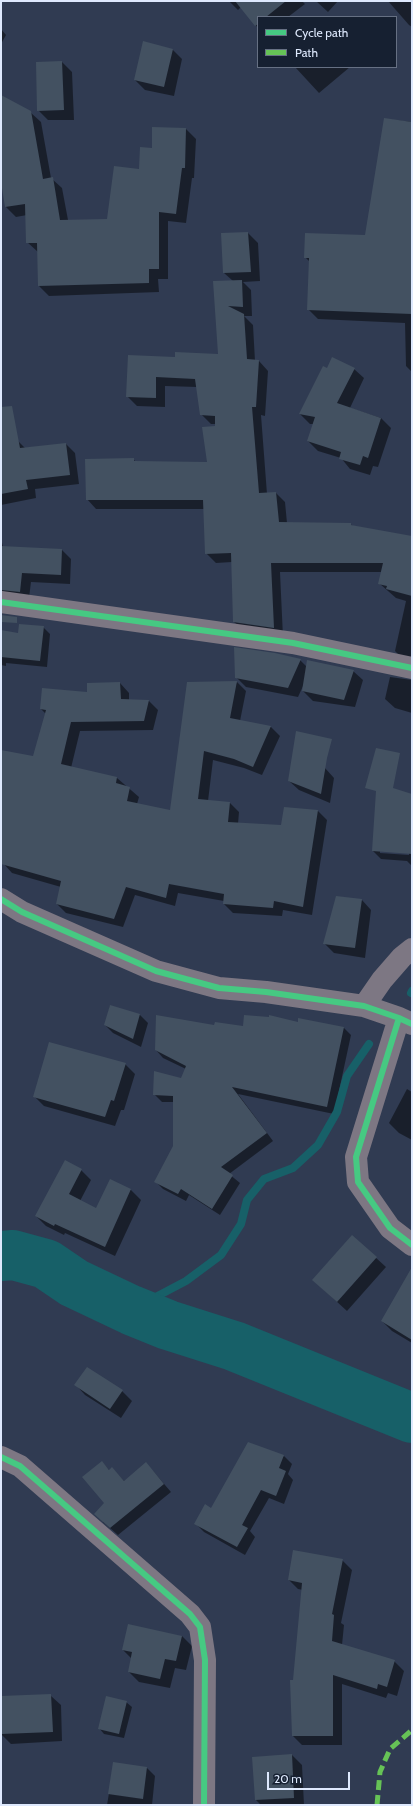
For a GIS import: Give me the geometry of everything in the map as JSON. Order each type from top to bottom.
[{"type":"street","points":[[1,602],[293,643],[412,668]]},
{"type":"street","points":[[1,899],[22,912],[156,971],[219,988],[266,992],[364,1006],[406,1021],[356,1157],[358,1182],[390,1228],[412,1244]]},
{"type":"street","points":[[364,1006],[382,980],[402,957],[412,949]]},
{"type":"street","points":[[1,1457],[20,1466],[190,1614],[200,1627],[206,1660],[204,1805]]},
{"type":"building","points":[[235,1],[286,1],[267,16],[257,16],[257,25],[255,26]]},
{"type":"building","points":[[143,41],[173,49],[164,87],[134,80]]},
{"type":"building","points":[[62,61],[64,110],[37,111],[36,62]]},
{"type":"building","points":[[1,95],[31,111],[43,179],[53,177],[60,220],[107,219],[114,166],[139,169],[140,147],[152,148],[152,127],[186,128],[185,168],[182,168],[176,214],[159,212],[159,269],[149,269],[149,283],[38,286],[37,243],[26,243],[25,204],[5,207],[1,182]]},
{"type":"building","points":[[384,118],[412,122],[412,314],[307,310],[309,258],[304,258],[305,233],[365,235]]},
{"type":"building","points":[[248,232],[251,272],[223,273],[221,233]]},
{"type":"building","points":[[242,280],[243,307],[228,306],[244,314],[247,359],[259,360],[256,407],[252,407],[259,493],[276,492],[279,522],[351,523],[351,525],[412,536],[412,596],[386,589],[387,586],[378,584],[383,563],[271,563],[274,628],[233,622],[231,553],[205,554],[203,500],[86,500],[85,459],[134,458],[134,461],[207,462],[202,427],[215,426],[215,416],[200,415],[195,379],[156,377],[156,398],[126,397],[128,355],[175,357],[175,352],[218,354],[213,281]]},
{"type":"building","points":[[332,357],[355,368],[337,403],[381,418],[368,458],[363,456],[360,465],[339,459],[341,452],[307,441],[315,417],[299,414],[323,366],[327,368]]},
{"type":"building","points":[[12,406],[20,448],[66,443],[70,475],[26,480],[28,489],[1,494],[1,407]]},
{"type":"building","points":[[1,546],[62,549],[61,575],[22,573],[20,592],[1,590]]},
{"type":"building","points":[[1,615],[17,617],[17,623],[1,622]]},
{"type":"building","points":[[19,624],[44,626],[40,661],[1,657],[1,630],[18,633]]},
{"type":"building","points":[[234,647],[275,653],[301,659],[288,688],[235,678]]},
{"type":"building","points":[[307,660],[354,670],[344,700],[302,691]]},
{"type":"building","points":[[237,681],[230,718],[271,726],[253,767],[234,759],[204,751],[198,799],[230,802],[228,822],[281,825],[284,807],[318,810],[303,907],[274,901],[273,908],[223,904],[224,894],[169,884],[166,898],[126,887],[114,919],[56,904],[61,881],[1,864],[1,750],[33,756],[46,710],[40,709],[42,688],[87,692],[87,683],[120,682],[121,699],[149,700],[144,721],[71,722],[61,764],[117,777],[116,783],[130,787],[127,801],[170,810],[187,682]]},
{"type":"building","points":[[296,731],[332,739],[321,794],[288,781]]},
{"type":"building","points":[[376,748],[400,753],[393,788],[412,794],[412,854],[372,851],[376,791],[365,788]]},
{"type":"building","points":[[336,896],[362,899],[355,948],[323,944]]},
{"type":"building","points":[[110,1005],[140,1014],[133,1039],[104,1025]]},
{"type":"building","points":[[156,1015],[214,1025],[215,1022],[243,1026],[244,1015],[269,1017],[269,1015],[298,1022],[298,1018],[344,1027],[327,1107],[232,1087],[267,1133],[221,1167],[233,1175],[212,1209],[181,1189],[178,1194],[154,1182],[173,1146],[173,1096],[153,1095],[154,1071],[181,1078],[186,1066],[155,1050]]},
{"type":"building","points":[[49,1042],[126,1063],[114,1101],[111,1100],[105,1117],[33,1097]]},
{"type":"building","points":[[65,1160],[82,1169],[69,1194],[96,1208],[110,1179],[131,1189],[105,1247],[55,1224],[54,1226],[35,1216]]},
{"type":"building","points":[[352,1235],[377,1257],[337,1302],[312,1280]]},
{"type":"building","points":[[412,1267],[412,1340],[381,1321]]},
{"type":"building","points":[[87,1367],[123,1390],[110,1409],[74,1385]]},
{"type":"building","points":[[248,1442],[284,1455],[279,1468],[286,1471],[276,1496],[261,1490],[242,1525],[248,1528],[237,1547],[194,1524],[205,1504],[211,1508]]},
{"type":"building","points":[[102,1461],[109,1470],[112,1467],[124,1481],[146,1462],[164,1484],[110,1528],[94,1514],[104,1503],[82,1477]]},
{"type":"building","points":[[293,1550],[343,1559],[332,1614],[334,1615],[332,1641],[395,1660],[387,1687],[378,1684],[377,1689],[333,1675],[333,1736],[292,1736],[290,1680],[293,1680],[302,1583],[288,1580]]},
{"type":"building","points":[[128,1624],[182,1636],[176,1661],[165,1659],[160,1679],[128,1672],[132,1652],[122,1650]]},
{"type":"building","points":[[51,1694],[53,1732],[1,1734],[1,1696]]},
{"type":"building","points":[[106,1696],[127,1701],[119,1734],[98,1729]]},
{"type":"building","points":[[292,1754],[294,1798],[255,1800],[252,1757]]},
{"type":"building","points":[[113,1762],[147,1767],[143,1799],[108,1794]]},
{"type":"waterway","points":[[131,1310],[186,1281],[221,1255],[241,1224],[247,1200],[264,1179],[293,1168],[318,1145],[337,1112],[347,1076],[369,1044]]},
{"type":"waterway","points":[[1,1256],[13,1255],[46,1264],[74,1283],[131,1310],[168,1325],[234,1346],[412,1418]]},
{"type":"marked path","points":[[377,1805],[380,1772],[390,1749],[412,1730]]},
{"type":"cycle path","points":[[1,602],[293,643],[412,668]]},
{"type":"cycle path","points":[[1,899],[22,912],[156,971],[219,988],[266,992],[364,1006],[412,1024]]},
{"type":"cycle path","points":[[399,1018],[356,1157],[358,1182],[390,1228],[412,1245]]},
{"type":"cycle path","points":[[1,1457],[20,1466],[190,1614],[200,1627],[205,1660],[204,1805]]}]
